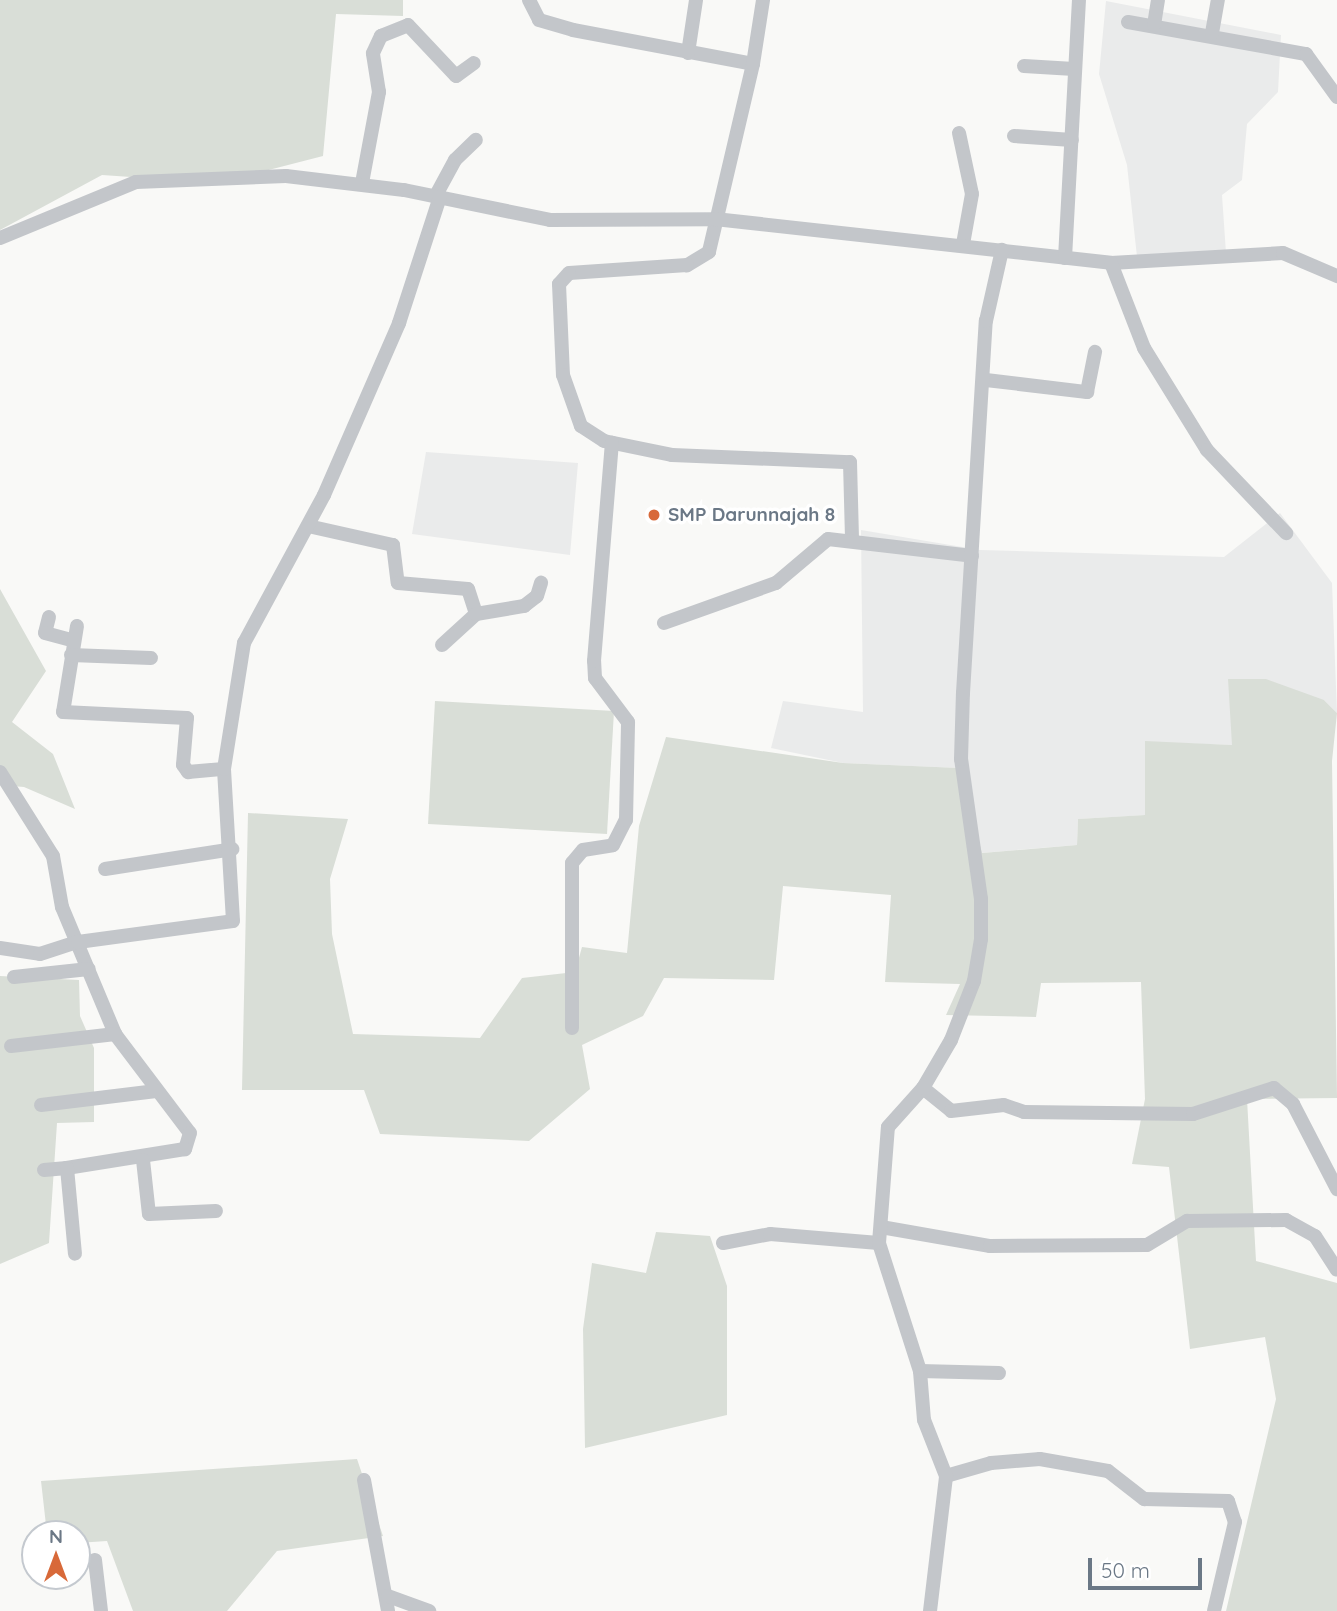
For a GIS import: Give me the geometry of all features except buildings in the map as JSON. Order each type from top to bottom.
[{"type":"street","points":[[529,0],[542,21],[688,54],[752,64]]},
{"type":"street","points":[[688,54],[696,0]]},
{"type":"street","points":[[763,0],[752,64],[709,252],[697,262],[569,273],[559,284],[563,375],[577,418],[586,432],[612,443],[672,455],[850,461],[852,540]]},
{"type":"street","points":[[1065,258],[1079,0]]},
{"type":"street","points":[[1154,25],[1158,0]]},
{"type":"street","points":[[1212,33],[1218,0]]},
{"type":"street","points":[[1128,22],[1212,33],[1306,54],[1337,97]]},
{"type":"street","points":[[362,183],[379,92],[373,54],[381,36],[408,25],[456,76],[474,63]]},
{"type":"street","points":[[1024,66],[1074,69]]},
{"type":"street","points":[[959,133],[972,194],[963,244]]},
{"type":"street","points":[[1014,136],[1072,140]]},
{"type":"street","points":[[0,948],[40,954],[78,942],[233,921],[232,849],[224,769],[244,643],[308,526],[399,323],[437,197],[455,160],[476,140]]},
{"type":"street","points":[[0,238],[136,182],[286,176],[362,183],[550,220],[715,219],[963,244],[1111,263],[1289,254],[1337,276]]},
{"type":"street","points":[[930,1611],[946,1476],[924,1420],[920,1371],[879,1244],[888,1126],[923,1088],[962,1012],[981,939],[981,899],[961,760],[972,556],[986,380],[986,321],[1002,250]]},
{"type":"street","points":[[1111,263],[1144,348],[1207,450],[1286,533]]},
{"type":"street","points":[[986,380],[1087,392],[1095,352]]},
{"type":"street","points":[[572,1028],[572,863],[583,850],[613,845],[626,820],[628,722],[595,678],[594,661],[612,443]]},
{"type":"street","points":[[308,526],[393,545],[394,581],[464,586],[476,614]]},
{"type":"street","points":[[664,624],[776,583],[817,543],[852,540],[972,556]]},
{"type":"street","points":[[442,645],[476,614],[524,606],[537,596],[541,583]]},
{"type":"street","points":[[49,618],[45,633],[151,658]]},
{"type":"street","points":[[74,641],[63,712],[187,718],[183,765],[188,772],[224,769]]},
{"type":"street","points":[[0,772],[53,856],[62,907],[115,1034],[156,1091],[184,1122],[191,1143],[143,1160],[44,1170]]},
{"type":"street","points":[[105,869],[232,849]]},
{"type":"street","points":[[14,977],[89,969]]},
{"type":"street","points":[[11,1046],[115,1034]]},
{"type":"street","points":[[923,1088],[951,1111],[1004,1105],[1024,1112],[1193,1114],[1274,1088],[1293,1104],[1337,1189]]},
{"type":"street","points":[[41,1105],[156,1091]]},
{"type":"street","points":[[143,1160],[149,1214],[216,1211]]},
{"type":"street","points":[[67,1168],[75,1254]]},
{"type":"street","points":[[881,1227],[990,1246],[1147,1245],[1187,1221],[1286,1220],[1315,1236],[1337,1270]]},
{"type":"street","points":[[723,1243],[770,1234],[879,1244]]},
{"type":"street","points":[[920,1371],[999,1373]]},
{"type":"street","points":[[946,1476],[990,1463],[1040,1459],[1108,1471],[1144,1499],[1228,1501],[1235,1522],[1214,1611]]},
{"type":"street","points":[[364,1480],[388,1604],[429,1611]]},
{"type":"street","points":[[95,1560],[101,1611]]},
{"type":"shaded area","points":[[0,0],[403,0],[403,16],[336,14],[323,156],[218,183],[102,175],[0,230]]},
{"type":"shaded area","points":[[1106,1],[1281,35],[1278,92],[1247,124],[1242,180],[1222,195],[1226,253],[1138,266],[1127,165],[1099,74]]},
{"type":"shaded area","points":[[426,452],[578,463],[570,555],[412,534]]},
{"type":"shaded area","points":[[1280,513],[1332,583],[1337,713],[1324,700],[1232,745],[1145,742],[1146,815],[1078,819],[1077,845],[981,853],[959,768],[843,763],[771,748],[783,701],[863,712],[861,530],[980,550],[1224,557]]},
{"type":"shaded area","points":[[0,589],[46,671],[12,722],[53,754],[75,809],[24,787],[0,785]]},
{"type":"shaded area","points":[[1228,679],[1266,679],[1324,700],[1337,713],[1332,761],[1337,1098],[1247,1099],[1256,1261],[1337,1283],[1337,1611],[1226,1611],[1276,1399],[1265,1337],[1190,1349],[1169,1167],[1132,1164],[1145,1099],[1141,982],[1041,983],[1036,1017],[946,1015],[960,984],[885,982],[891,895],[783,886],[774,980],[664,978],[643,1016],[582,1045],[590,1089],[529,1141],[380,1134],[364,1090],[242,1090],[248,813],[348,819],[330,879],[332,934],[353,1034],[480,1038],[522,978],[575,972],[582,947],[627,953],[639,826],[666,737],[843,763],[959,768],[982,853],[1077,845],[1078,819],[1145,815],[1145,741],[1232,745]]},
{"type":"shaded area","points":[[435,701],[614,711],[607,834],[428,824]]},
{"type":"shaded area","points":[[0,976],[79,980],[80,1016],[94,1048],[94,1122],[57,1123],[49,1243],[0,1264]]},
{"type":"shaded area","points":[[656,1232],[710,1236],[727,1286],[727,1415],[585,1448],[583,1329],[592,1263],[646,1273]]},
{"type":"shaded area","points":[[357,1459],[383,1536],[277,1551],[227,1611],[133,1611],[107,1541],[91,1542],[91,1520],[45,1520],[41,1481]]},
{"type":"place","name":"SMP Darunnajah 8","points":[[654,515]]}]
